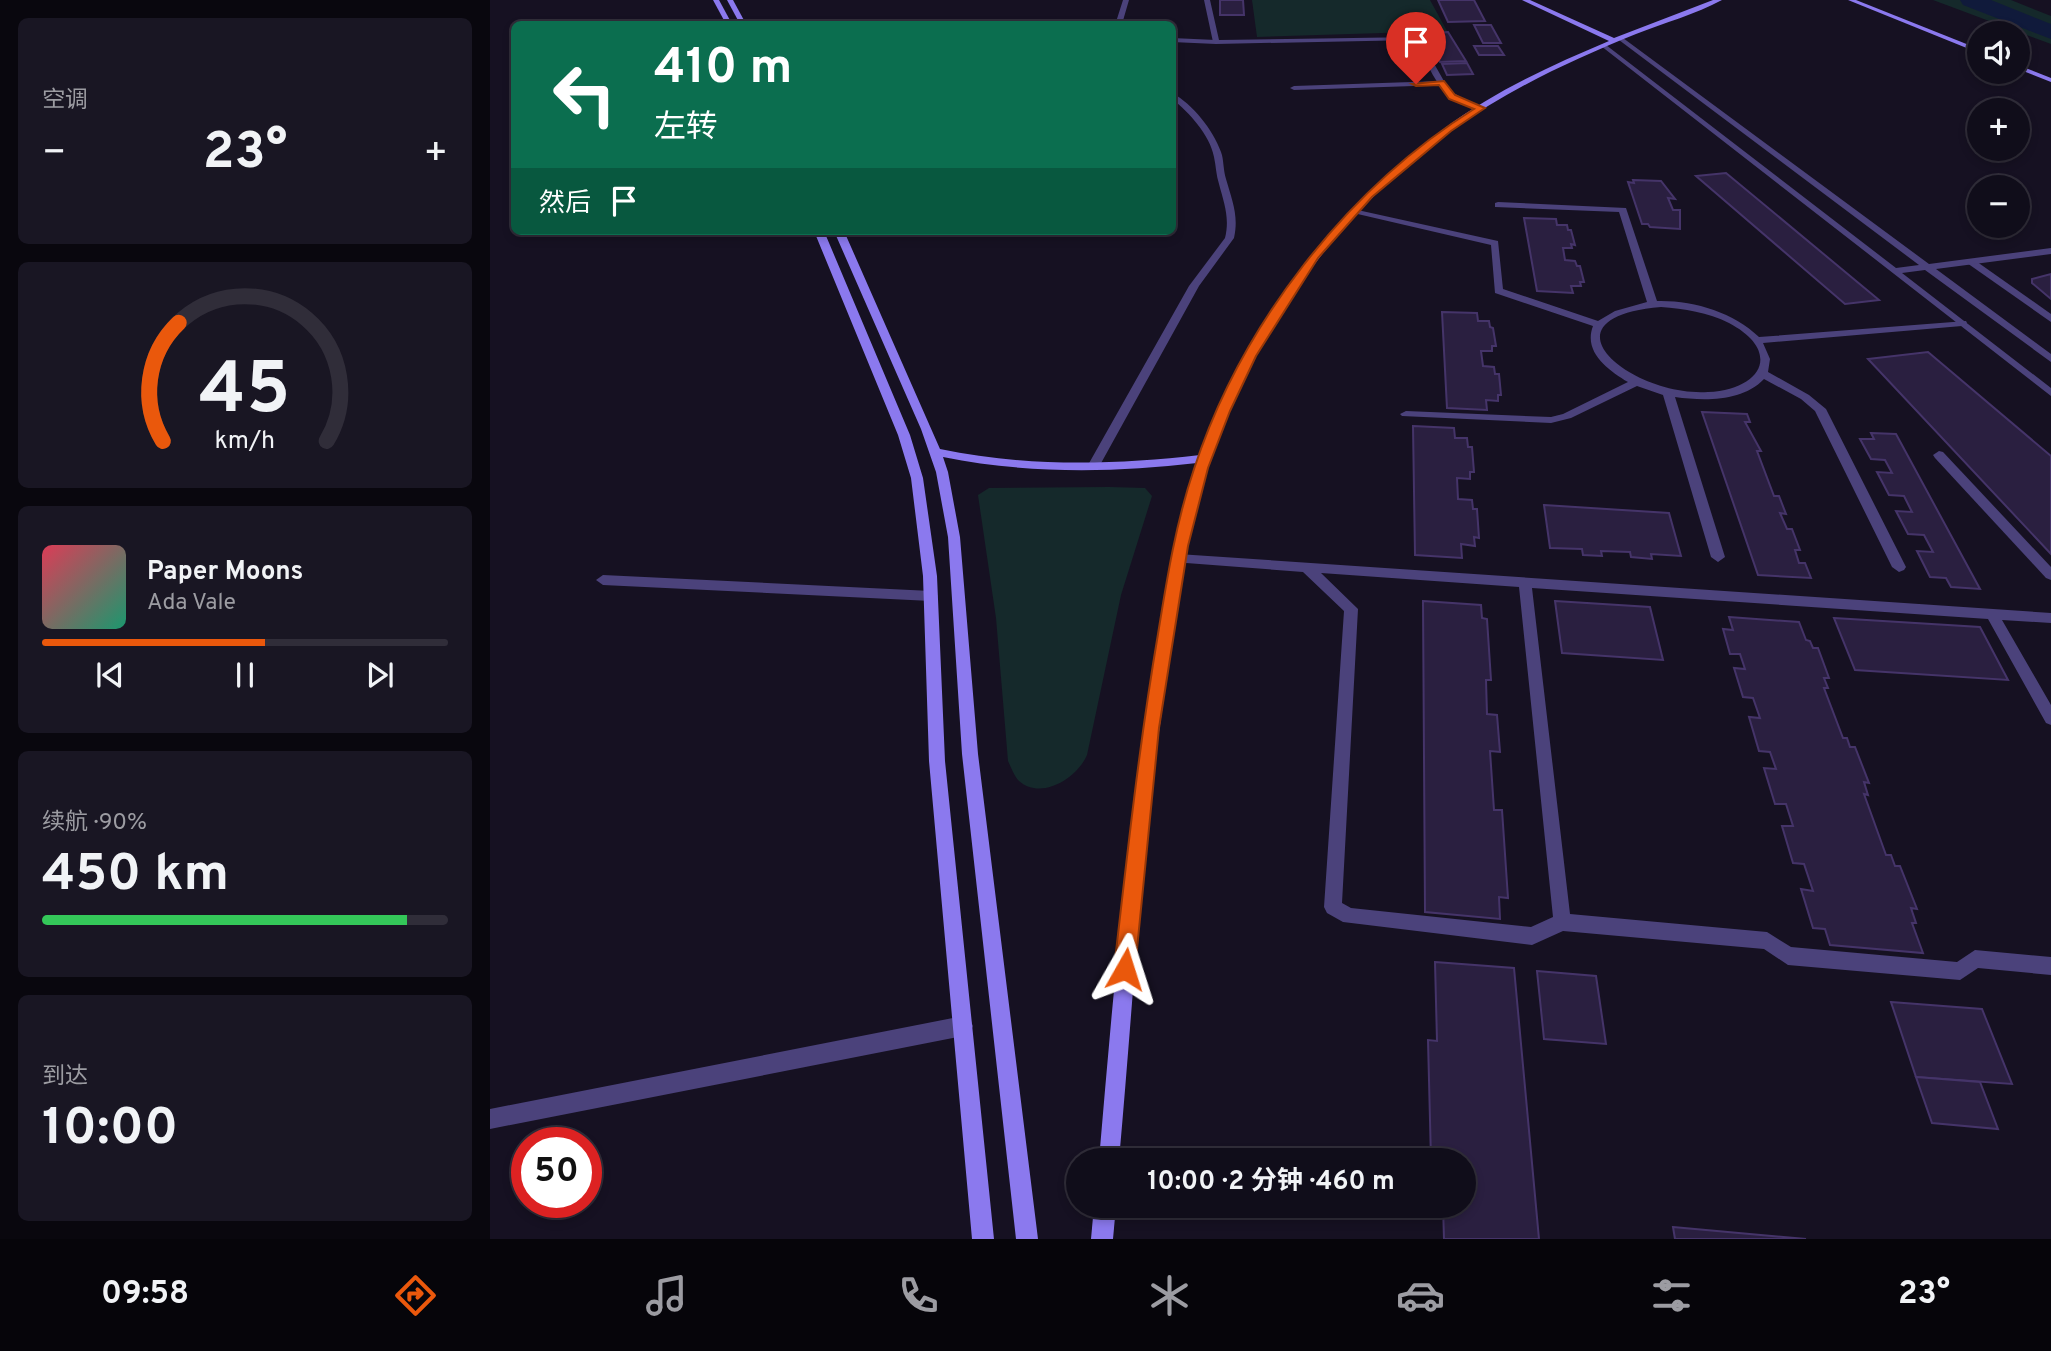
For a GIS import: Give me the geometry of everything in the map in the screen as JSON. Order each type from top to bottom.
[{"type":"main road","points":[[716,0],[727,21]]},
{"type":"main road","points":[[730,0],[741,21]]},
{"type":"main road","points":[[1525,0],[1613,42]]},
{"type":"main road","points":[[1110,1148],[1141,804],[1150,728],[1178,559],[1192,498],[1205,458],[1224,411],[1264,333],[1314,257],[1353,212],[1404,164],[1448,129],[1534,78],[1613,42],[1719,0]]},
{"type":"main road","points":[[1851,0],[1967,46]]},
{"type":"main road","points":[[2030,72],[2051,80]]},
{"type":"main road","points":[[821,235],[904,435],[914,467],[927,543],[937,761],[983,1239]]},
{"type":"main road","points":[[841,235],[927,429],[942,472],[954,537],[970,754],[1027,1239]]},
{"type":"main road","points":[[935,452],[1004,465],[1153,465],[1205,458]]},
{"type":"main road","points":[[1102,1239],[1104,1218]]},
{"type":"street","points":[[1120,21],[1126,0]]},
{"type":"street","points":[[1207,0],[1216,42]]},
{"type":"street","points":[[1176,40],[1216,42],[1417,38],[1441,83],[1452,97],[1480,108]]},
{"type":"street","points":[[1613,42],[1928,267],[2051,359]]},
{"type":"street","points":[[1613,42],[1895,271],[2051,393]]},
{"type":"street","points":[[1294,88],[1441,83]]},
{"type":"street","points":[[1094,465],[1194,286],[1229,238],[1232,229],[1234,218],[1219,172],[1219,154],[1190,111],[1176,99]]},
{"type":"street","points":[[1499,205],[1623,210],[1653,304]]},
{"type":"street","points":[[1353,212],[1495,243],[1498,291],[1599,325]]},
{"type":"street","points":[[1895,271],[2051,251]]},
{"type":"street","points":[[1970,261],[2051,319]]},
{"type":"street","points":[[1653,304],[1682,306],[1712,314],[1734,323],[1756,340],[1765,359],[1762,373],[1752,384],[1726,394],[1690,395],[1668,392],[1637,382],[1617,370],[1603,357],[1595,340],[1599,325],[1623,309],[1653,304]]},
{"type":"street","points":[[1756,340],[1962,323]]},
{"type":"street","points":[[1762,373],[1805,397],[1820,409],[1899,567]]},
{"type":"street","points":[[1406,414],[1550,420],[1567,416],[1637,382]]},
{"type":"street","points":[[1668,392],[1718,556]]},
{"type":"street","points":[[1939,455],[2051,575]]},
{"type":"street","points":[[1178,559],[2051,618]]},
{"type":"street","points":[[1306,567],[1352,609],[1332,907],[1349,916],[1532,936],[1562,922],[1768,941],[1788,956],[1920,968],[1960,971],[1975,960],[2051,966]]},
{"type":"street","points":[[603,580],[931,596]]},
{"type":"street","points":[[1525,582],[1562,922]]},
{"type":"street","points":[[1992,614],[2051,719]]},
{"type":"street","points":[[490,1119],[963,1026]]},
{"type":"green space","points":[[1252,0],[1430,0],[1447,31],[1257,37]]},
{"type":"green space","points":[[1933,0],[2011,0],[2051,16],[2051,44],[2030,36],[2030,21],[1989,21]]},
{"type":"green space","points":[[989,488],[1145,488],[1152,496],[1121,595],[1087,755],[1076,771],[1058,784],[1028,787],[1017,779],[1008,761],[996,618],[978,495]]},
{"type":"building","points":[[1220,0],[1243,0],[1244,15],[1220,15]]},
{"type":"building","points":[[1438,0],[1474,0],[1485,21],[1448,22]]},
{"type":"building","points":[[1474,25],[1491,25],[1501,43],[1483,43]]},
{"type":"building","points":[[1448,32],[1466,61],[1440,62],[1424,33]]},
{"type":"building","points":[[1474,46],[1498,46],[1504,55],[1479,55]]},
{"type":"building","points":[[1467,63],[1473,74],[1447,75],[1442,64]]},
{"type":"building","points":[[1726,173],[1879,300],[1845,304],[1696,176]]},
{"type":"building","points":[[1633,180],[1661,181],[1675,199],[1668,198],[1673,210],[1680,210],[1680,229],[1642,224],[1628,182],[1634,183]]},
{"type":"building","points":[[1524,218],[1556,219],[1557,225],[1567,225],[1568,230],[1571,230],[1575,245],[1571,244],[1572,248],[1563,248],[1565,260],[1575,261],[1577,266],[1580,266],[1584,282],[1580,282],[1581,286],[1571,286],[1573,293],[1537,291]]},
{"type":"building","points":[[2051,274],[2051,299],[2032,283],[2032,279]]},
{"type":"building","points":[[1442,312],[1477,313],[1478,321],[1489,321],[1490,327],[1493,328],[1496,346],[1492,346],[1492,351],[1481,351],[1483,366],[1494,367],[1495,374],[1499,374],[1501,395],[1498,395],[1498,401],[1486,400],[1487,410],[1447,408]]},
{"type":"building","points":[[1928,352],[2051,456],[2051,554],[1868,359]]},
{"type":"building","points":[[1702,412],[1747,414],[1750,422],[1745,422],[1761,451],[1757,451],[1774,496],[1779,496],[1786,514],[1780,513],[1787,529],[1792,529],[1800,550],[1795,550],[1799,563],[1805,563],[1811,578],[1758,575]]},
{"type":"building","points":[[1413,426],[1454,428],[1455,438],[1467,438],[1468,447],[1472,447],[1474,472],[1470,472],[1470,479],[1457,478],[1458,499],[1472,500],[1473,509],[1477,509],[1479,538],[1474,537],[1475,546],[1461,544],[1462,558],[1415,555]]},
{"type":"building","points":[[1871,433],[1896,434],[1980,589],[1951,587],[1946,578],[1930,577],[1917,551],[1933,552],[1924,535],[1908,534],[1896,511],[1912,512],[1904,496],[1889,495],[1877,472],[1892,473],[1885,460],[1871,459],[1860,439],[1874,439]]},
{"type":"building","points":[[1544,505],[1669,513],[1681,556],[1651,554],[1652,559],[1631,557],[1630,552],[1601,551],[1602,556],[1583,555],[1582,549],[1550,548]]},
{"type":"building","points":[[1423,601],[1481,605],[1482,618],[1487,619],[1491,680],[1486,680],[1487,714],[1497,715],[1500,752],[1490,751],[1494,810],[1502,810],[1508,898],[1499,897],[1500,919],[1425,912]]},
{"type":"building","points":[[1555,601],[1650,607],[1663,660],[1562,653]]},
{"type":"building","points":[[1729,617],[1799,622],[1806,640],[1810,641],[1813,648],[1818,648],[1829,678],[1824,678],[1828,688],[1824,688],[1843,738],[1847,738],[1850,747],[1855,747],[1869,783],[1864,782],[1868,795],[1864,794],[1886,855],[1891,855],[1895,866],[1900,866],[1917,909],[1911,908],[1916,923],[1912,923],[1923,953],[1830,945],[1825,929],[1813,928],[1801,889],[1813,891],[1804,864],[1793,863],[1782,826],[1793,826],[1786,804],[1775,804],[1764,768],[1776,769],[1770,752],[1759,751],[1749,717],[1760,718],[1753,698],[1743,697],[1734,668],[1745,669],[1740,654],[1730,654],[1723,629],[1733,630]]},
{"type":"building","points":[[1834,618],[1980,627],[2008,680],[1855,670]]},
{"type":"building","points":[[1435,962],[1514,968],[1539,1239],[1444,1239],[1443,1218],[1476,1218],[1476,1148],[1431,1148],[1428,1040],[1437,1041]]},
{"type":"building","points":[[1537,971],[1596,976],[1606,1044],[1544,1039]]},
{"type":"building","points":[[1891,1002],[1982,1009],[2012,1084],[1916,1077]]},
{"type":"building","points":[[1916,1077],[1980,1082],[1998,1129],[1932,1123]]},
{"type":"building","points":[[1673,1227],[1806,1239],[1675,1239]]},
{"type":"waterway","points":[[1971,0],[2051,32]]},
{"type":"route","points":[[1125,969],[1150,728],[1180,546],[1201,468],[1250,356],[1284,299],[1314,257],[1369,195],[1448,129],[1480,108],[1452,97],[1441,83],[1416,84]]}]
